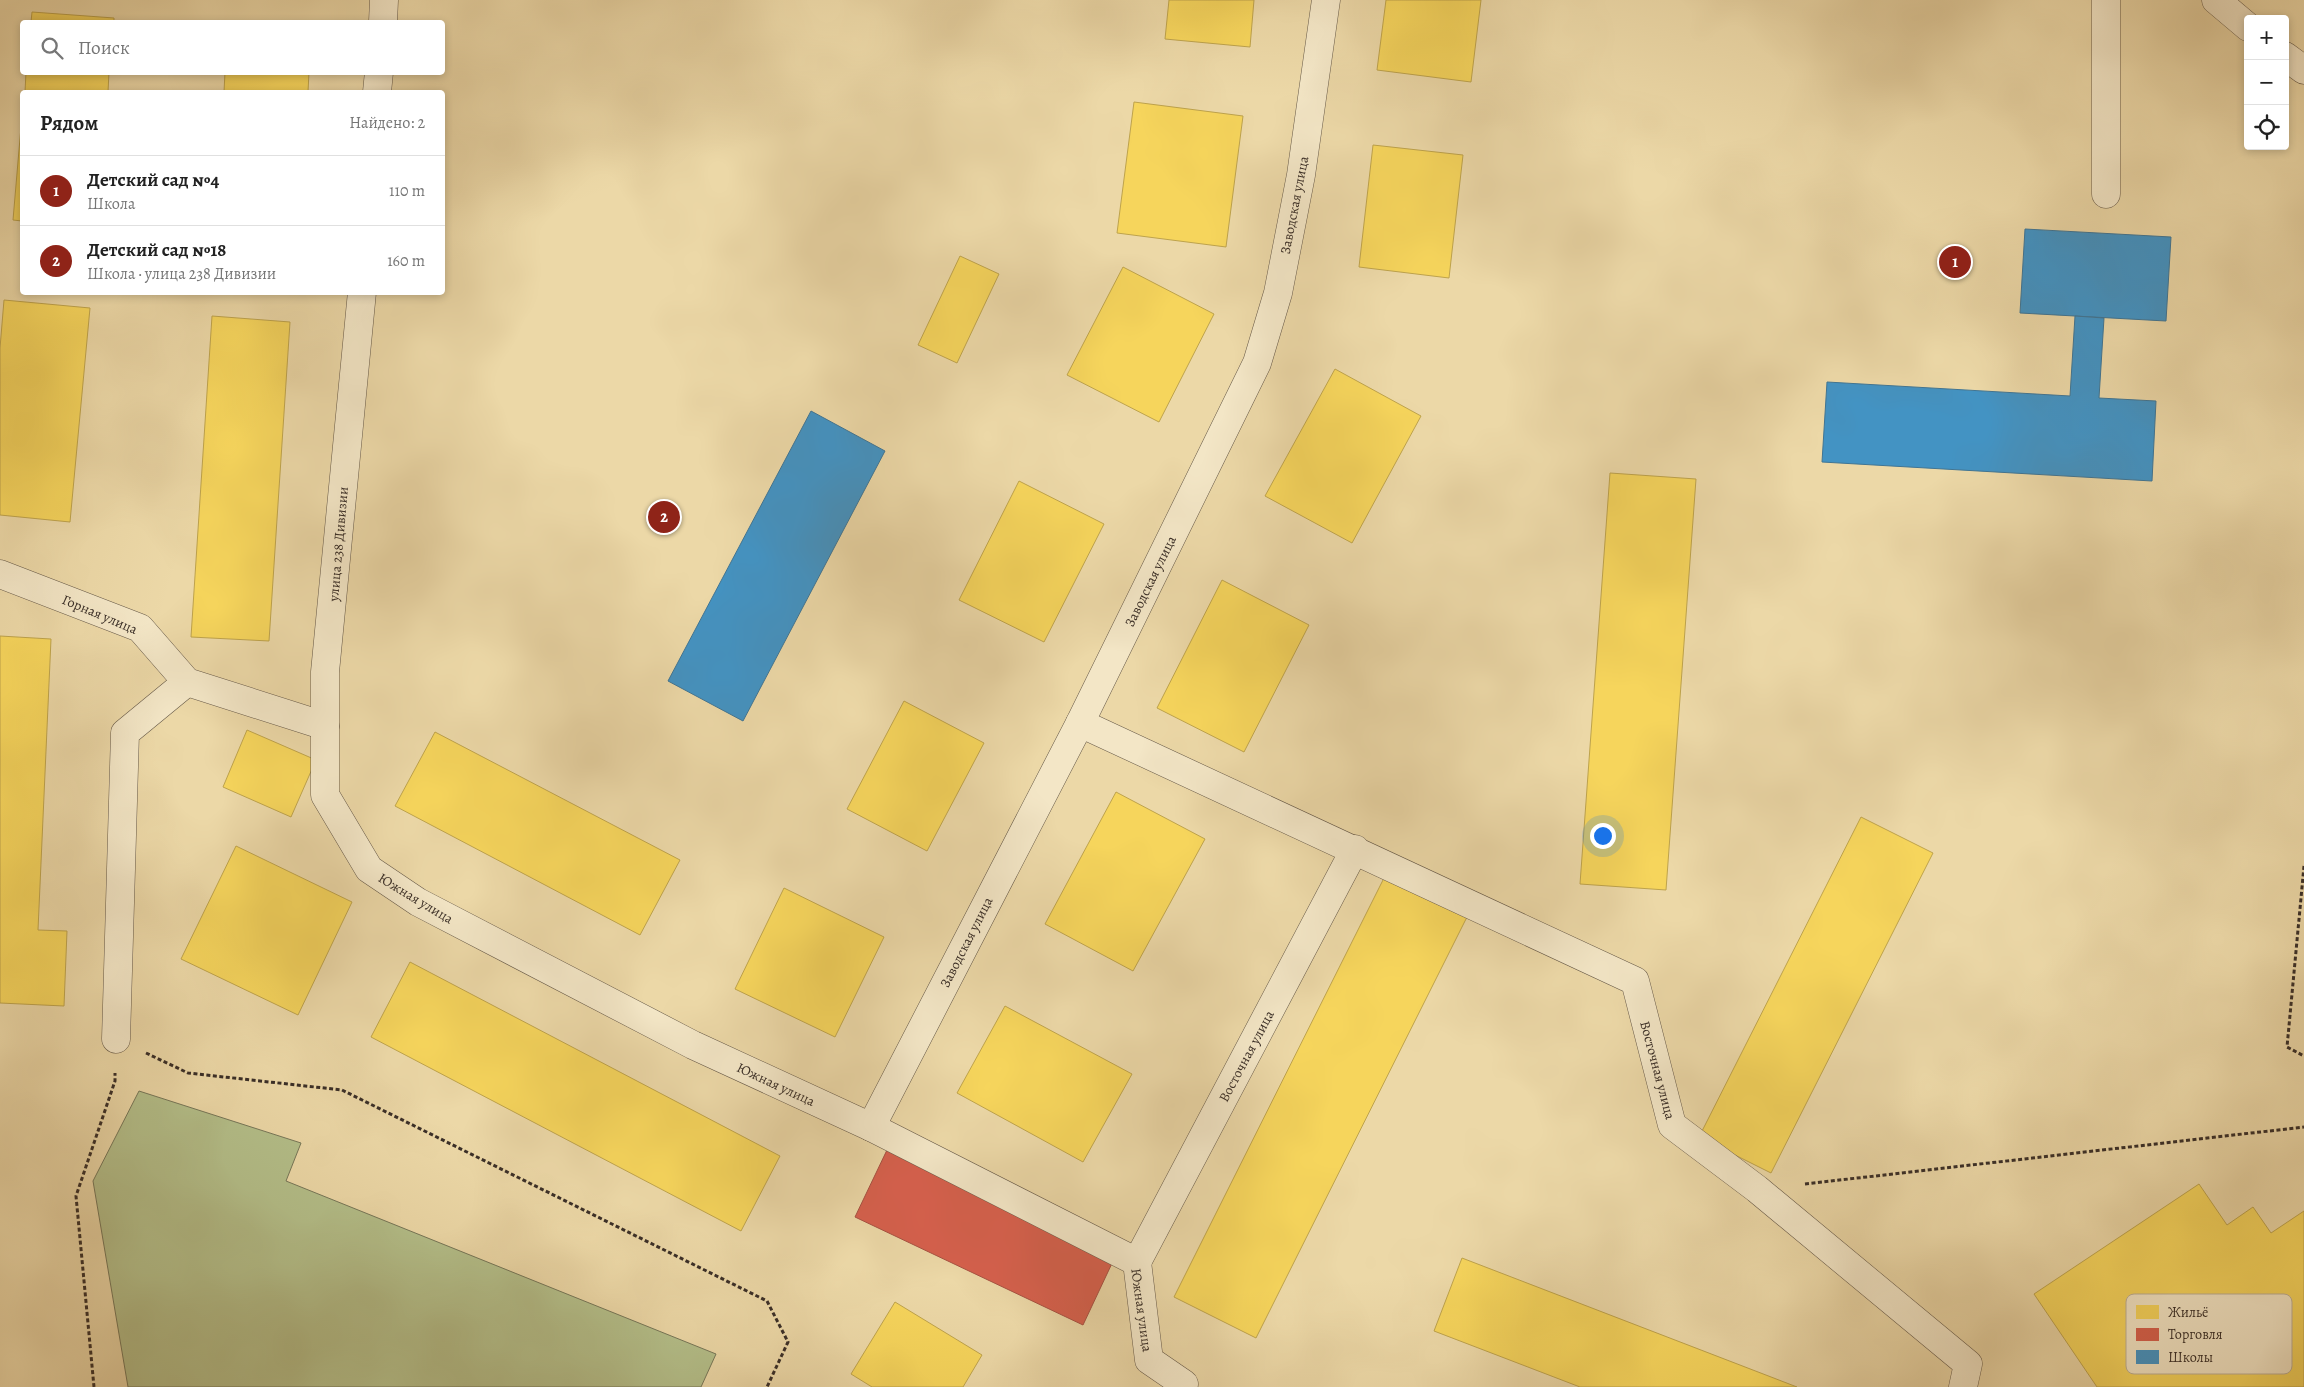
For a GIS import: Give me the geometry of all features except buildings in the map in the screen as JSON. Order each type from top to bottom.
[{"type":"street","name":"Заводская улица","points":[[871,1127],[1080,723],[1257,363],[1278,293],[1301,175],[1326,0]]},
{"type":"street","points":[[2106,0],[2106,194]]},
{"type":"street","points":[[2216,0],[2244,24]]},
{"type":"street","points":[[2289,59],[2304,70]]},
{"type":"street","points":[[378,90],[379,75]]},
{"type":"street","name":"улица 238 Дивизии","points":[[325,795],[326,672],[362,295]]},
{"type":"street","name":"Горная улица","points":[[0,574],[140,628],[187,682]]},
{"type":"street","points":[[116,1039],[125,733],[187,682],[326,726]]},
{"type":"street","name":"Восточная улица","points":[[1080,723],[1635,981],[1672,1125],[1757,1189],[1968,1364],[1963,1387]]},
{"type":"street","name":"Южная улица","points":[[325,795],[369,869],[418,902],[693,1046],[871,1127],[1137,1262],[1149,1360],[1186,1386]]},
{"type":"street","name":"Восточная улица","points":[[1137,1262],[1355,850]]},
{"type":"path","points":[[2304,866],[2287,1047],[2304,1056]]},
{"type":"path","points":[[94,1387],[76,1196],[115,1081],[116,1039],[188,1073],[342,1090],[767,1300],[788,1342],[766,1387]]},
{"type":"path","points":[[1757,1189],[2304,1127]]},
{"type":"green space","points":[[139,1091],[301,1143],[286,1181],[716,1354],[701,1387],[128,1387],[93,1181]]},
{"type":"place","name":"Детский сад №4","points":[[1955,262]]},
{"type":"place","name":"Детский сад №18","points":[[664,517]]}]
